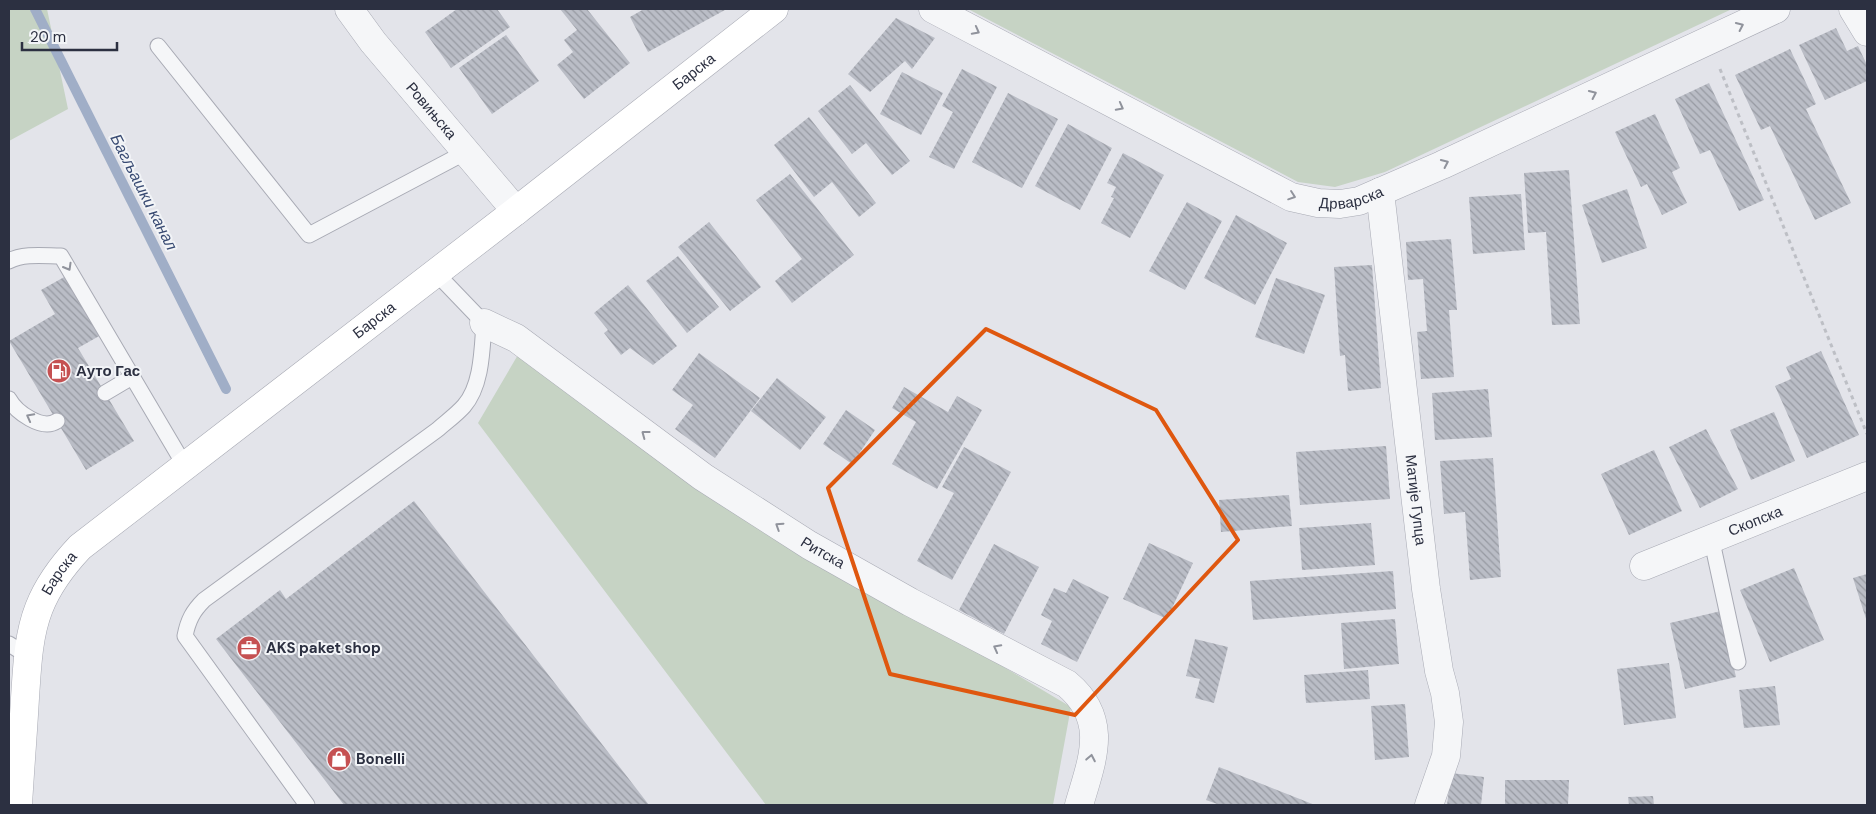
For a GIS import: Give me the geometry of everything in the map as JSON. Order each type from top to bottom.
[{"type":"street","name":"Ровињска","points":[[349,9],[373,42],[516,211]]},
{"type":"street","name":"Барска","points":[[18,805],[21,656],[39,609],[51,585],[68,560],[94,535],[436,273],[774,9]]},
{"type":"street","name":"Дрварска","points":[[933,9],[1291,197],[1340,204],[1358,201],[1442,165],[1776,9]]},
{"type":"street","points":[[1853,9],[1867,32]]},
{"type":"street","name":"Матије Гупца","points":[[1380,192],[1426,589],[1449,722],[1446,756],[1429,805]]},
{"type":"street","name":"Ритска","points":[[484,323],[516,338],[702,477],[809,545],[910,602],[1067,684],[1080,695],[1093,720],[1094,741],[1079,805]]},
{"type":"street","name":"Скопска","points":[[1644,566],[1711,537],[1867,476]]},
{"type":"lane","points":[[158,46],[310,235],[466,152]]},
{"type":"lane","points":[[9,261],[14,258],[38,255],[62,256],[185,466]]},
{"type":"lane","points":[[307,805],[185,636],[187,625],[193,612],[204,600],[437,430],[464,406],[472,392],[478,375],[484,323],[436,273]]},
{"type":"lane","points":[[106,393],[132,377]]},
{"type":"lane","points":[[9,399],[21,412],[31,419],[53,424],[57,421]]},
{"type":"lane","points":[[1711,537],[1738,662]]},
{"type":"path","points":[[1708,40],[1867,434]]},
{"type":"highlighted area","points":[[986,329],[1156,410],[1238,540],[1075,715],[890,674],[828,488]]},
{"type":"green space","points":[[9,9],[47,9],[68,109],[9,141]]},
{"type":"green space","points":[[968,9],[1732,9],[1385,172],[1335,187],[1298,182]]},
{"type":"green space","points":[[522,348],[889,599],[1071,707],[1053,805],[766,805],[478,423]]},
{"type":"building","points":[[457,9],[497,9],[510,27],[451,68],[425,32]]},
{"type":"building","points":[[560,9],[587,9],[630,63],[584,99],[557,65],[573,52],[564,40],[577,30]]},
{"type":"building","points":[[644,9],[725,10],[648,52],[630,17]]},
{"type":"building","points":[[896,18],[935,38],[912,69],[905,61],[870,92],[848,74]]},
{"type":"building","points":[[1836,28],[1847,51],[1858,46],[1867,65],[1867,81],[1825,100],[1799,45]]},
{"type":"building","points":[[506,35],[539,81],[492,114],[459,68]]},
{"type":"building","points":[[1790,49],[1816,104],[1806,109],[1851,203],[1815,220],[1770,126],[1761,130],[1735,75]]},
{"type":"building","points":[[962,69],[997,87],[954,169],[929,157],[953,112],[942,106]]},
{"type":"building","points":[[902,72],[943,93],[921,135],[880,114]]},
{"type":"building","points":[[1709,83],[1764,200],[1739,211],[1710,150],[1700,154],[1675,99]]},
{"type":"building","points":[[850,85],[910,161],[892,175],[866,143],[852,154],[818,111]]},
{"type":"building","points":[[1008,93],[1058,119],[1022,188],[972,162]]},
{"type":"building","points":[[1655,114],[1680,168],[1672,172],[1687,203],[1662,215],[1647,184],[1641,187],[1615,132]]},
{"type":"building","points":[[809,117],[876,203],[859,217],[832,182],[814,197],[774,145]]},
{"type":"building","points":[[1068,124],[1112,148],[1080,210],[1035,186]]},
{"type":"building","points":[[1123,153],[1164,175],[1130,238],[1101,223],[1114,198],[1111,197],[1116,187],[1107,183]]},
{"type":"building","points":[[1569,170],[1580,324],[1552,325],[1546,232],[1528,233],[1524,173]]},
{"type":"building","points":[[790,174],[854,255],[792,303],[775,281],[802,259],[756,200]]},
{"type":"building","points":[[1627,189],[1647,248],[1602,263],[1582,205]]},
{"type":"building","points":[[1521,194],[1525,250],[1473,254],[1469,197]]},
{"type":"building","points":[[1187,202],[1222,221],[1185,290],[1149,271]]},
{"type":"building","points":[[1236,215],[1287,243],[1255,305],[1204,278]]},
{"type":"building","points":[[709,222],[761,287],[730,311],[678,247]]},
{"type":"building","points":[[1451,239],[1457,310],[1449,310],[1454,377],[1421,379],[1417,332],[1427,331],[1423,279],[1408,280],[1406,242]]},
{"type":"building","points":[[678,256],[719,307],[687,333],[646,281]]},
{"type":"building","points":[[1372,265],[1381,388],[1348,391],[1345,355],[1340,356],[1334,267]]},
{"type":"building","name":"Ауто Гас","points":[[66,276],[101,335],[78,348],[134,441],[86,470],[9,341],[55,314],[41,290]]},
{"type":"building","points":[[1276,278],[1325,295],[1304,354],[1255,337]]},
{"type":"building","points":[[628,285],[677,346],[653,365],[630,348],[621,355],[604,333],[608,330],[594,313]]},
{"type":"building","points":[[1821,351],[1859,435],[1807,458],[1775,386],[1791,379],[1786,367]]},
{"type":"building","points":[[699,353],[760,398],[715,458],[675,429],[693,405],[672,390]]},
{"type":"building","points":[[777,378],[826,417],[800,450],[751,411]]},
{"type":"building","points":[[904,387],[948,412],[957,396],[982,410],[937,489],[892,464],[916,422],[892,408]]},
{"type":"building","points":[[1488,389],[1492,437],[1435,440],[1432,393]]},
{"type":"building","points":[[846,410],[875,430],[852,464],[823,444]]},
{"type":"building","points":[[1774,412],[1795,461],[1751,480],[1730,430]]},
{"type":"building","points":[[1706,429],[1738,489],[1700,508],[1669,447]]},
{"type":"building","points":[[1386,446],[1390,499],[1300,505],[1296,452]]},
{"type":"building","points":[[964,447],[1011,472],[952,580],[917,561],[954,493],[942,487]]},
{"type":"building","points":[[1654,450],[1682,511],[1629,535],[1601,474]]},
{"type":"building","points":[[1493,458],[1501,577],[1470,580],[1465,512],[1444,514],[1440,461]]},
{"type":"building","points":[[1289,495],[1292,526],[1221,532],[1219,500]]},
{"type":"building","points":[[414,501],[649,805],[344,805],[216,639],[280,590],[286,599]]},
{"type":"building","points":[[1371,523],[1375,565],[1302,570],[1299,528]]},
{"type":"building","points":[[1149,543],[1193,563],[1167,619],[1123,599]]},
{"type":"building","points":[[994,544],[1039,567],[1004,634],[959,610]]},
{"type":"building","points":[[1794,568],[1824,640],[1770,662],[1740,590]]},
{"type":"building","points":[[1393,571],[1396,609],[1253,620],[1250,581]]},
{"type":"building","points":[[1867,574],[1867,622],[1853,578]]},
{"type":"building","points":[[1073,579],[1109,597],[1077,662],[1041,644],[1052,621],[1041,615],[1054,588],[1066,593]]},
{"type":"building","points":[[1721,611],[1736,677],[1685,689],[1670,623]]},
{"type":"building","points":[[1395,619],[1399,664],[1344,669],[1341,623]]},
{"type":"building","points":[[1195,639],[1228,647],[1214,703],[1195,698],[1200,679],[1186,676]]},
{"type":"building","points":[[1669,663],[1676,718],[1624,725],[1617,669]]},
{"type":"building","points":[[1368,670],[1370,699],[1306,703],[1304,675]]},
{"type":"building","points":[[1775,686],[1780,725],[1744,728],[1739,690]]},
{"type":"building","points":[[1405,704],[1409,757],[1375,760],[1371,706]]},
{"type":"building","points":[[1219,767],[1315,805],[1220,805],[1206,800]]},
{"type":"building","points":[[1451,773],[1484,777],[1481,805],[1447,805]]},
{"type":"building","points":[[1505,780],[1569,780],[1568,805],[1505,805]]},
{"type":"building","points":[[1653,796],[1654,805],[1629,805],[1628,797]]},
{"type":"waterway","name":"Багљашки канал","points":[[35,9],[226,389]]},
{"type":"place","name":"Ауто Гас","points":[[59,371]]},
{"type":"place","name":"AKS paket shop","points":[[249,648]]},
{"type":"place","name":"Bonelli","points":[[339,759]]}]
